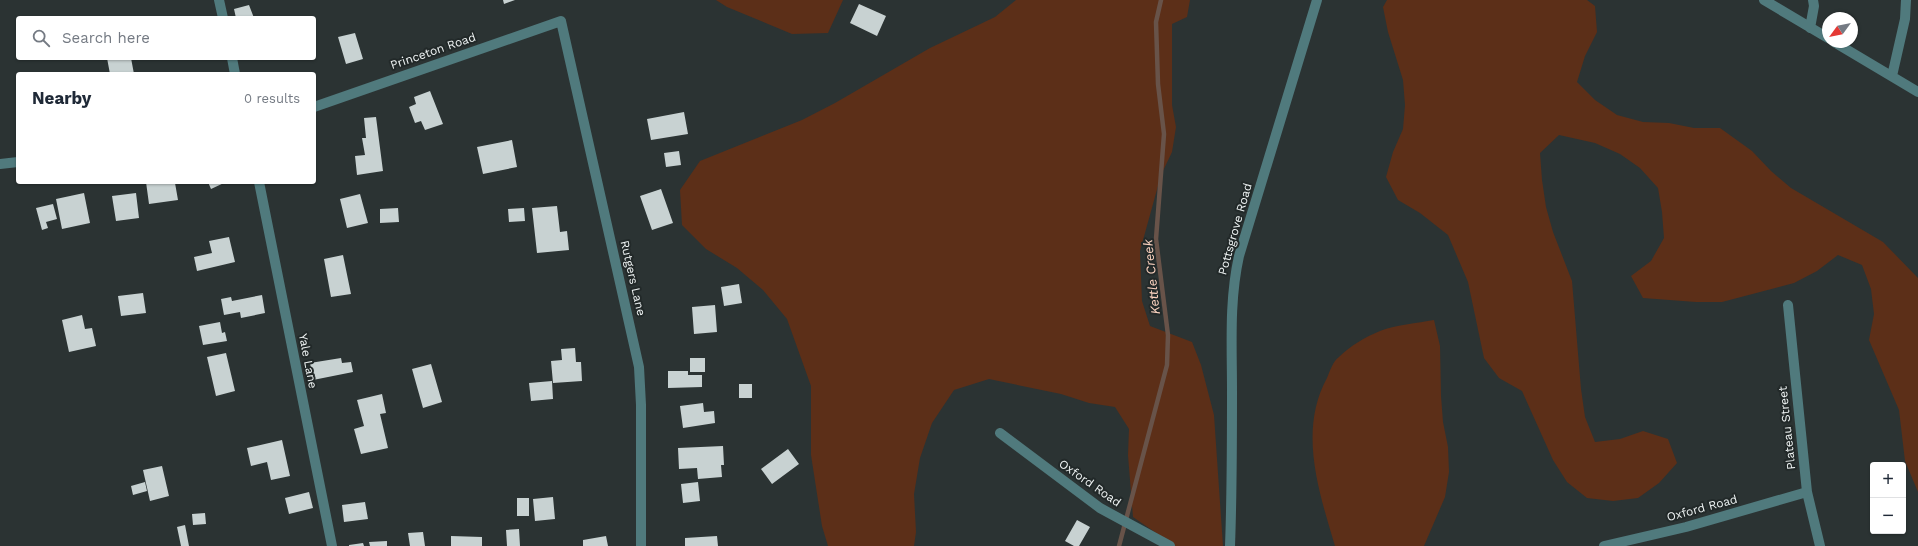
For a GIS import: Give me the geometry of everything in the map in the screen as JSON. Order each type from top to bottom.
[{"type":"street","points":[[219,0],[223,16]]},
{"type":"street","name":"Pottsgrove Road","points":[[1230,546],[1233,458],[1230,322],[1234,276],[1317,0]]},
{"type":"street","points":[[1764,0],[1822,35]]},
{"type":"street","points":[[1810,28],[1814,6],[1813,0]]},
{"type":"street","points":[[1892,76],[1905,19],[1906,0]]},
{"type":"street","name":"Princeton Road","points":[[316,105],[561,21]]},
{"type":"street","name":"Rutgers Lane","points":[[561,21],[639,367],[641,405],[641,546]]},
{"type":"street","points":[[1844,48],[1918,92]]},
{"type":"street","points":[[232,60],[235,72]]},
{"type":"street","points":[[0,164],[16,162]]},
{"type":"street","name":"Yale Lane","points":[[258,184],[332,546]]},
{"type":"street","name":"Plateau Street","points":[[1788,305],[1807,492],[1820,546]]},
{"type":"street","name":"Oxford Road","points":[[1000,433],[1100,508],[1170,546]]},
{"type":"street","name":"Oxford Road","points":[[1604,546],[1686,527],[1807,492]]},
{"type":"shaded area","points":[[716,0],[843,0],[828,33],[792,34],[727,7]]},
{"type":"shaded area","points":[[1016,0],[1190,0],[1187,17],[1172,24],[1172,105],[1176,127],[1172,152],[1161,175],[1140,251],[1142,301],[1150,326],[1192,342],[1201,365],[1214,415],[1223,546],[1175,546],[1133,517],[1128,455],[1129,429],[1115,407],[1089,403],[1061,394],[989,379],[954,390],[932,423],[920,458],[914,494],[916,532],[914,546],[828,546],[822,526],[811,455],[811,386],[787,319],[763,290],[737,268],[706,249],[682,225],[680,190],[700,161],[802,120],[835,103],[930,48],[995,17]]},
{"type":"shaded area","points":[[1387,0],[1587,0],[1595,6],[1597,32],[1585,56],[1577,82],[1595,100],[1617,115],[1643,122],[1669,123],[1694,128],[1720,128],[1752,151],[1771,171],[1791,188],[1883,242],[1918,278],[1918,492],[1905,461],[1899,410],[1869,340],[1874,314],[1871,289],[1862,265],[1838,255],[1817,271],[1794,283],[1722,302],[1696,302],[1643,298],[1631,276],[1651,261],[1664,238],[1658,188],[1640,168],[1620,154],[1595,143],[1559,135],[1540,153],[1542,180],[1546,207],[1553,232],[1572,281],[1581,389],[1585,417],[1595,442],[1620,439],[1643,431],[1668,439],[1677,463],[1659,483],[1638,498],[1613,501],[1587,498],[1567,482],[1553,460],[1522,391],[1499,378],[1484,358],[1468,282],[1448,235],[1420,213],[1398,200],[1386,177],[1393,152],[1403,129],[1405,105],[1403,80],[1388,32],[1383,7]]},
{"type":"shaded area","points":[[1434,320],[1440,346],[1441,396],[1443,422],[1448,447],[1449,472],[1445,497],[1424,546],[1335,546],[1323,504],[1314,462],[1314,419],[1318,398],[1333,364],[1348,349],[1358,342],[1374,333],[1392,327]]},
{"type":"building","points":[[503,0],[515,0],[504,4]]},
{"type":"building","points":[[859,4],[886,16],[877,36],[850,23]]},
{"type":"building","points":[[249,5],[253,16],[236,16],[234,9]]},
{"type":"building","points":[[355,33],[363,59],[346,64],[338,37]]},
{"type":"building","points":[[107,60],[131,60],[134,72],[110,72]]},
{"type":"building","points":[[430,91],[443,124],[425,130],[421,121],[415,123],[409,107],[416,104],[414,97]]},
{"type":"building","points":[[684,112],[688,134],[651,140],[647,119]]},
{"type":"building","points":[[376,117],[383,171],[357,175],[355,156],[365,155],[362,138],[366,138],[364,118]]},
{"type":"building","points":[[512,140],[517,167],[483,174],[477,147]]},
{"type":"building","points":[[679,151],[681,165],[666,167],[664,153]]},
{"type":"building","points":[[146,184],[175,184],[178,200],[149,204]]},
{"type":"building","points":[[209,184],[222,184],[211,189]]},
{"type":"building","points":[[661,189],[673,223],[652,230],[640,196]]},
{"type":"building","points":[[84,193],[90,223],[62,229],[56,199]]},
{"type":"building","points":[[136,193],[139,218],[116,221],[112,196]]},
{"type":"building","points":[[360,194],[368,223],[347,228],[340,199]]},
{"type":"building","points":[[53,204],[57,219],[46,222],[48,228],[42,230],[36,208]]},
{"type":"building","points":[[557,206],[560,232],[567,231],[569,250],[537,253],[532,208]]},
{"type":"building","points":[[398,208],[399,222],[380,223],[380,209]]},
{"type":"building","points":[[524,208],[525,221],[509,222],[508,209]]},
{"type":"building","points":[[229,237],[235,262],[197,271],[194,257],[212,253],[209,241]]},
{"type":"building","points":[[343,255],[351,294],[331,297],[324,259]]},
{"type":"building","points":[[739,284],[742,303],[724,306],[721,287]]},
{"type":"building","points":[[143,293],[146,313],[121,316],[118,296]]},
{"type":"building","points":[[262,295],[265,313],[241,318],[240,312],[224,315],[221,299],[231,297],[232,301]]},
{"type":"building","points":[[715,305],[717,332],[694,334],[692,307]]},
{"type":"building","points":[[82,315],[85,329],[92,328],[96,346],[69,352],[62,320]]},
{"type":"building","points":[[220,322],[222,333],[225,332],[227,341],[203,345],[199,326]]},
{"type":"building","points":[[575,348],[576,362],[581,362],[582,381],[553,383],[551,361],[562,360],[561,349]]},
{"type":"building","points":[[226,353],[235,391],[216,396],[207,357]]},
{"type":"building","points":[[341,358],[342,363],[351,362],[353,372],[313,380],[310,363]]},
{"type":"building","points":[[690,358],[705,358],[705,372],[690,372]]},
{"type":"building","points":[[431,364],[442,402],[423,408],[412,369]]},
{"type":"building","points":[[668,371],[688,371],[688,375],[702,375],[702,387],[668,388]]},
{"type":"building","points":[[552,381],[553,399],[531,401],[529,383]]},
{"type":"building","points":[[739,384],[752,384],[752,398],[739,398]]},
{"type":"building","points":[[382,394],[386,413],[380,414],[388,448],[361,454],[354,429],[364,426],[357,400]]},
{"type":"building","points":[[703,403],[704,412],[714,411],[715,423],[683,428],[680,406]]},
{"type":"building","points":[[282,440],[290,476],[271,480],[267,462],[251,466],[247,448]]},
{"type":"building","points":[[723,446],[724,465],[721,465],[722,477],[698,479],[697,468],[679,469],[678,448]]},
{"type":"building","points":[[788,449],[799,464],[772,484],[761,469]]},
{"type":"building","points":[[162,466],[169,496],[150,501],[143,470]]},
{"type":"building","points":[[145,482],[147,491],[133,495],[131,486]]},
{"type":"building","points":[[698,482],[700,501],[683,503],[681,484]]},
{"type":"building","points":[[309,492],[313,508],[289,514],[285,498]]},
{"type":"building","points":[[553,497],[555,519],[535,521],[533,499]]},
{"type":"building","points":[[517,498],[529,498],[529,516],[517,516]]},
{"type":"building","points":[[365,502],[368,519],[344,522],[342,505]]},
{"type":"building","points":[[205,513],[206,524],[193,525],[192,514]]},
{"type":"building","points":[[1077,520],[1090,527],[1079,546],[1074,546],[1065,541]]},
{"type":"building","points":[[185,525],[189,546],[181,546],[177,527]]},
{"type":"building","points":[[519,529],[520,546],[507,546],[506,530]]},
{"type":"building","points":[[423,532],[425,546],[410,546],[408,533]]},
{"type":"building","points":[[451,536],[482,537],[482,546],[451,546]]},
{"type":"building","points":[[606,536],[608,546],[583,546],[583,540]]},
{"type":"building","points":[[717,536],[718,546],[685,546],[685,538]]},
{"type":"building","points":[[387,541],[387,546],[370,546],[369,542]]},
{"type":"building","points":[[363,543],[364,546],[349,546],[349,545]]},
{"type":"waterway","name":"Kettle Creek","points":[[1119,546],[1167,365],[1168,335],[1156,239],[1164,134],[1158,84],[1156,22],[1161,0]]}]
